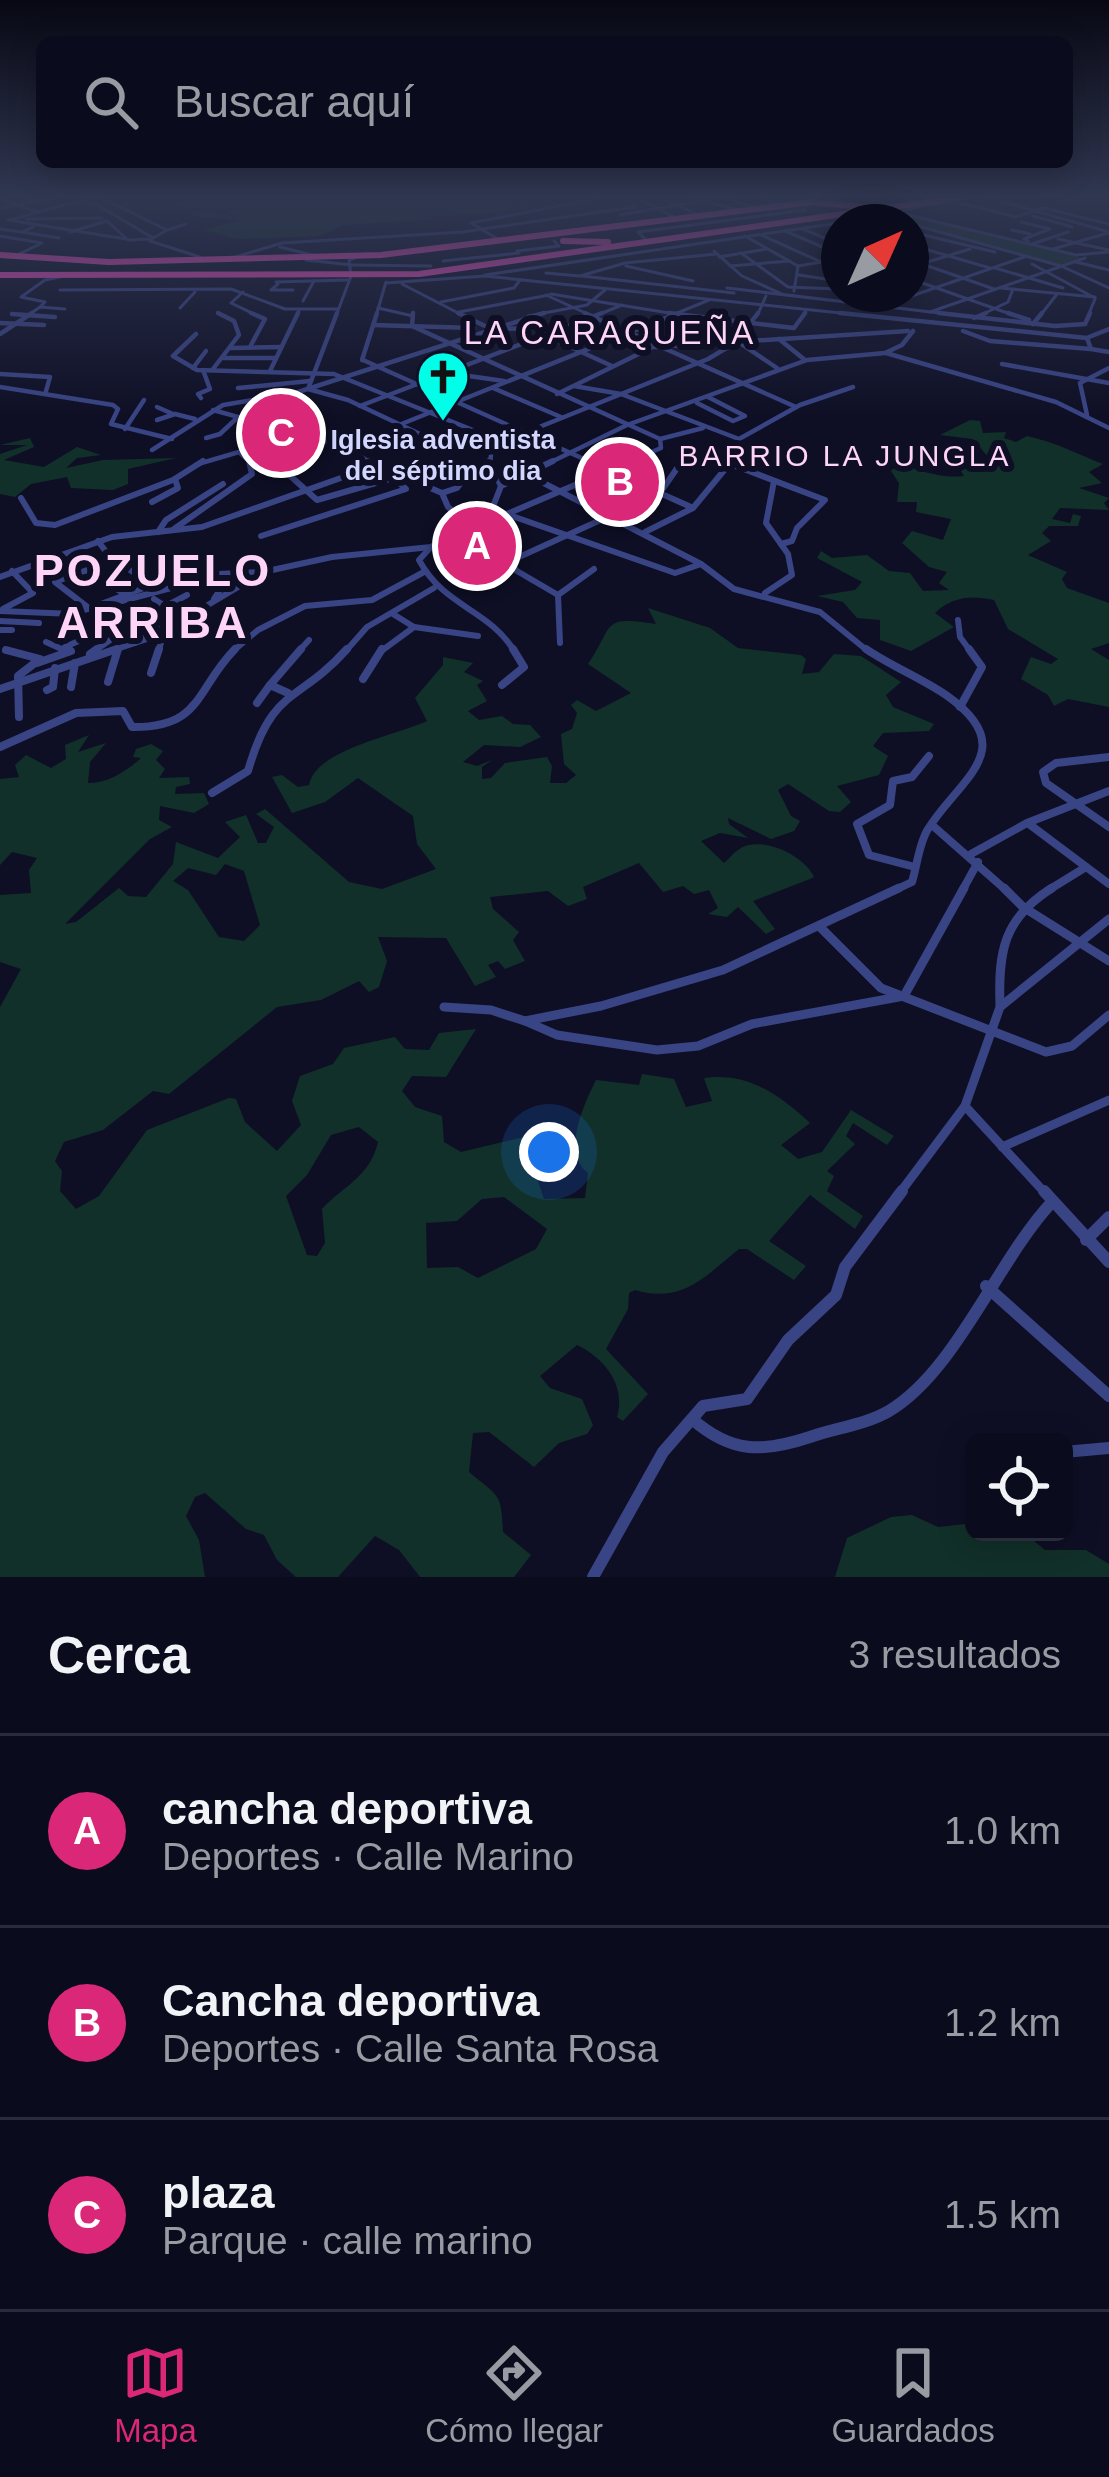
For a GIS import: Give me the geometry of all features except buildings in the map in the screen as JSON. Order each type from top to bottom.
[{"type":"highway","points":[[68,275],[76,271]]},
{"type":"highway","points":[[68,275],[237,271]]},
{"type":"highway","points":[[0,274],[247,271]]},
{"type":"highway","points":[[362,271],[391,278],[459,271]]},
{"type":"street","points":[[289,298],[295,287],[345,271]]},
{"type":"street","points":[[309,385],[351,271]]},
{"type":"street","points":[[484,275],[511,271]]},
{"type":"street","points":[[580,276],[593,271]]},
{"type":"street","points":[[650,271],[693,281]]},
{"type":"street","points":[[737,271],[790,298]]},
{"type":"street","points":[[769,271],[794,289],[821,290]]},
{"type":"street","points":[[790,298],[799,271]]},
{"type":"street","points":[[940,271],[997,288],[1060,290]]},
{"type":"street","points":[[929,290],[986,271]]},
{"type":"street","points":[[1003,271],[1108,302]]},
{"type":"street","points":[[929,312],[1047,271]]},
{"type":"street","points":[[1050,271],[1095,298]]},
{"type":"street","points":[[1073,271],[1109,280]]},
{"type":"street","points":[[546,273],[821,302]]},
{"type":"street","points":[[441,274],[957,328],[1088,338],[1109,329]]},
{"type":"street","points":[[441,274],[465,296]]},
{"type":"street","points":[[937,278],[950,274]]},
{"type":"street","points":[[1,333],[45,302],[21,297],[45,280],[68,275]]},
{"type":"street","points":[[799,275],[821,278]]},
{"type":"street","points":[[357,372],[391,278],[484,327]]},
{"type":"street","points":[[439,302],[514,288],[520,280]]},
{"type":"street","points":[[714,292],[753,281]]},
{"type":"street","points":[[1034,323],[1071,281]]},
{"type":"street","points":[[276,282],[313,282]]},
{"type":"street","points":[[303,301],[313,282]]},
{"type":"street","points":[[458,312],[549,295],[572,285]]},
{"type":"street","points":[[929,286],[1034,323]]},
{"type":"street","points":[[727,288],[737,293]]},
{"type":"street","points":[[656,347],[913,331],[925,325],[935,288]]},
{"type":"street","points":[[152,450],[213,410],[344,377],[484,327],[595,301],[606,289]]},
{"type":"street","points":[[973,318],[1011,300],[1013,289]]},
{"type":"street","points":[[60,290],[243,292],[295,316]]},
{"type":"street","points":[[180,308],[196,291]]},
{"type":"street","points":[[243,292],[231,303],[265,319],[250,347]]},
{"type":"street","points":[[549,295],[790,329],[806,311]]},
{"type":"street","points":[[549,295],[626,334],[745,381],[796,407]]},
{"type":"street","points":[[502,486],[487,452],[500,441],[737,342],[753,326],[756,306],[766,296]]},
{"type":"street","points":[[929,312],[1082,325],[1095,298]]},
{"type":"street","points":[[398,425],[710,300]]},
{"type":"street","points":[[360,406],[622,305]]},
{"type":"street","points":[[40,307],[65,308]]},
{"type":"street","points":[[378,308],[413,312],[412,326]]},
{"type":"street","points":[[283,309],[338,309]]},
{"type":"street","points":[[270,371],[300,309]]},
{"type":"street","points":[[12,314],[56,317]]},
{"type":"street","points":[[212,370],[239,335],[237,325],[218,314]]},
{"type":"street","points":[[557,394],[711,319]]},
{"type":"street","points":[[510,320],[614,367]]},
{"type":"street","points":[[0,323],[44,325]]},
{"type":"street","points":[[373,326],[530,329]]},
{"type":"street","points":[[412,326],[660,439],[704,428]]},
{"type":"street","points":[[957,328],[990,341],[1109,352]]},
{"type":"street","points":[[502,686],[524,667],[506,635],[434,588],[419,558],[431,547],[492,509],[502,486],[627,424],[807,360],[885,353],[902,345],[913,331]]},
{"type":"street","points":[[1,333],[16,333]]},
{"type":"street","points":[[196,334],[173,356],[193,368],[313,371],[344,377],[500,441]]},
{"type":"street","points":[[1088,338],[1091,349]]},
{"type":"street","points":[[779,339],[807,360]]},
{"type":"street","points":[[737,342],[778,368]]},
{"type":"street","points":[[231,348],[280,347]]},
{"type":"street","points":[[193,368],[206,352]]},
{"type":"street","points":[[885,353],[1087,415],[1109,428]]},
{"type":"street","points":[[223,358],[275,358]]},
{"type":"street","points":[[363,360],[575,451],[691,507]]},
{"type":"street","points":[[1002,364],[1109,383]]},
{"type":"street","points":[[1084,375],[1109,368]]},
{"type":"street","points":[[201,398],[198,394],[210,390],[203,370]]},
{"type":"street","points":[[446,373],[506,382]]},
{"type":"street","points":[[0,374],[50,377],[44,385],[46,393]]},
{"type":"street","points":[[1084,375],[1078,389],[1087,415]]},
{"type":"street","points":[[283,384],[243,392],[238,388],[268,382],[309,385],[439,442]]},
{"type":"street","points":[[574,386],[621,394],[743,439],[796,407],[854,387]]},
{"type":"street","points":[[0,387],[116,406],[109,422],[173,439]]},
{"type":"street","points":[[492,388],[561,417]]},
{"type":"street","points":[[697,404],[732,420],[746,416],[706,397]]},
{"type":"street","points":[[125,429],[144,400]]},
{"type":"street","points":[[157,407],[196,419]]},
{"type":"street","points":[[213,410],[346,447],[406,488],[261,536]]},
{"type":"street","points":[[157,420],[175,414]]},
{"type":"street","points":[[206,438],[220,434],[238,417]]},
{"type":"street","points":[[267,425],[279,460],[304,491],[323,501],[390,476],[418,484],[442,494],[454,514],[508,562],[558,595]]},
{"type":"street","points":[[507,514],[661,448],[660,439]]},
{"type":"street","points":[[279,460],[302,456],[321,441]]},
{"type":"street","points":[[508,562],[661,490],[691,448]]},
{"type":"street","points":[[21,498],[35,522],[47,526],[175,479],[190,466],[230,451],[240,453],[253,468],[231,498],[181,518],[173,530]]},
{"type":"street","points":[[0,577],[98,541],[202,527],[374,466]]},
{"type":"street","points":[[644,532],[686,514],[716,490],[729,466],[826,501],[796,528],[792,542],[782,544]]},
{"type":"street","points":[[525,1021],[601,1006],[723,970],[906,886],[919,845],[981,768],[981,733],[960,707],[869,652],[824,614],[765,593],[734,589],[644,532],[528,475]]},
{"type":"street","points":[[418,484],[439,476]]},
{"type":"street","points":[[442,494],[457,488],[466,476]]},
{"type":"street","points":[[152,502],[178,488],[175,479]]},
{"type":"street","points":[[765,593],[792,575],[782,544],[766,523],[774,481]]},
{"type":"street","points":[[158,532],[166,520],[223,484]]},
{"type":"street","points":[[492,509],[679,574],[701,564]]},
{"type":"street","points":[[98,541],[110,557],[150,583]]},
{"type":"street","points":[[80,613],[150,583],[196,572],[263,572],[332,557],[431,547]]},
{"type":"street","points":[[90,609],[55,581],[110,557]]},
{"type":"street","points":[[558,595],[594,569]]},
{"type":"street","points":[[87,570],[123,593]]},
{"type":"street","points":[[0,611],[33,593],[12,571]]},
{"type":"street","points":[[0,689],[165,631],[263,572]]},
{"type":"street","points":[[0,747],[36,727],[105,709],[123,711],[133,727],[141,728],[186,718],[201,705],[215,670],[260,629],[314,602],[334,607],[379,599],[424,572]]},
{"type":"street","points":[[216,601],[226,581]]},
{"type":"street","points":[[0,611],[80,613],[190,583]]},
{"type":"street","points":[[212,794],[248,771],[258,736],[288,693],[327,673],[351,639],[434,588]]},
{"type":"street","points":[[135,643],[187,595]]},
{"type":"street","points":[[558,595],[560,644]]},
{"type":"street","points":[[154,599],[171,608]]},
{"type":"street","points":[[129,604],[171,608]]},
{"type":"street","points":[[392,613],[414,627],[478,636]]},
{"type":"street","points":[[958,620],[960,637],[982,667],[960,707]]},
{"type":"street","points":[[0,626],[39,622]]},
{"type":"street","points":[[0,626],[12,630]]},
{"type":"street","points":[[66,633],[93,626],[123,631],[88,658]]},
{"type":"street","points":[[363,679],[383,648],[414,627]]},
{"type":"street","points":[[151,674],[165,631]]},
{"type":"street","points":[[65,647],[99,632]]},
{"type":"street","points":[[257,703],[310,640]]},
{"type":"street","points":[[17,680],[37,663],[70,652],[46,642]]},
{"type":"street","points":[[108,682],[118,648]]},
{"type":"street","points":[[6,650],[39,657],[37,663]]},
{"type":"street","points":[[70,687],[75,663]]},
{"type":"street","points":[[46,690],[53,687],[56,668]]},
{"type":"street","points":[[17,680],[19,717]]},
{"type":"street","points":[[270,685],[288,693]]},
{"type":"street","points":[[914,867],[869,855],[857,824],[890,805],[893,781],[912,777],[929,757]]},
{"type":"street","points":[[1109,757],[1055,763],[1043,772],[1046,783],[1109,826]]},
{"type":"street","points":[[904,996],[974,858],[1028,823],[1109,791]]},
{"type":"street","points":[[1028,823],[1109,884]]},
{"type":"street","points":[[932,825],[974,858],[1023,907],[1109,961]]},
{"type":"street","points":[[593,1577],[664,1452],[703,1406],[747,1399],[788,1340],[836,1294],[845,1268],[965,1106],[987,1056],[1000,1006],[997,943],[1023,907],[1086,867]]},
{"type":"street","points":[[1000,1006],[1109,920]]},
{"type":"street","points":[[820,927],[880,988],[1057,1054],[1109,1015]]},
{"type":"street","points":[[445,1006],[491,1010],[557,1035],[657,1050],[698,1046],[752,1024],[904,996]]},
{"type":"street","points":[[1002,1147],[1109,1100]]},
{"type":"street","points":[[965,1106],[1109,1262]]},
{"type":"street","points":[[692,1419],[718,1444],[760,1450],[892,1410],[926,1377],[1025,1226],[1052,1202]]},
{"type":"street","points":[[1086,1240],[1109,1217]]},
{"type":"street","points":[[986,1286],[1109,1396]]},
{"type":"street","points":[[1073,1451],[1109,1448]]},
{"type":"green space","points":[[970,420],[980,421],[983,433],[1006,432],[1004,438],[1016,442],[1027,436],[1039,439],[1103,464],[1089,472],[1102,483],[1079,488],[1109,498],[1104,503],[1109,510],[1060,508],[1052,519],[1070,523],[1073,514],[1081,516],[1078,526],[1049,526],[1042,533],[1051,541],[1028,555],[1067,572],[1062,579],[1067,588],[1109,603],[1109,643],[1091,649],[1109,660],[1109,707],[1068,699],[1054,706],[1048,695],[1021,679],[1031,657],[1051,664],[1058,659],[1008,629],[994,600],[970,598],[948,604],[935,613],[954,627],[911,651],[880,640],[880,620],[857,618],[843,602],[817,596],[855,590],[862,582],[817,558],[821,551],[832,558],[867,555],[889,571],[910,573],[923,591],[949,590],[939,583],[947,572],[929,567],[902,543],[912,531],[943,540],[951,519],[916,512],[917,502],[897,502],[899,483],[891,471],[895,467],[884,462],[894,458],[928,473],[956,477],[964,476],[959,468],[994,464],[973,439],[940,435]]},
{"type":"green space","points":[[30,438],[34,447],[4,460],[44,467],[77,447],[101,455],[77,458],[66,468],[103,460],[176,458],[128,469],[128,484],[113,490],[71,488],[67,477],[31,484],[15,497],[0,494],[0,454],[27,445],[0,445]]},
{"type":"green space","points":[[648,608],[710,628],[738,648],[801,655],[806,659],[802,674],[819,672],[834,654],[861,656],[901,682],[886,695],[893,707],[934,724],[929,731],[883,733],[873,746],[888,756],[879,775],[837,786],[851,802],[840,812],[829,811],[788,784],[778,790],[791,816],[800,821],[794,831],[771,839],[728,818],[748,838],[720,833],[701,841],[724,863],[738,850],[758,844],[780,849],[809,869],[814,877],[753,901],[775,929],[766,934],[738,907],[727,917],[708,914],[718,908],[709,890],[694,894],[683,886],[663,892],[639,863],[583,887],[587,899],[568,906],[548,891],[490,897],[493,909],[519,932],[513,940],[525,961],[505,969],[498,961],[488,965],[496,977],[475,986],[446,938],[378,937],[387,961],[379,987],[369,992],[359,981],[321,1000],[277,1007],[169,1094],[153,1091],[103,1130],[64,1142],[55,1161],[62,1171],[60,1191],[76,1209],[99,1196],[147,1130],[229,1098],[236,1099],[245,1122],[277,1151],[301,1125],[292,1101],[300,1076],[333,1064],[344,1048],[395,1037],[405,1049],[429,1050],[439,1033],[476,1029],[446,1077],[412,1076],[402,1091],[415,1107],[442,1116],[444,1142],[461,1152],[536,1134],[550,1137],[537,1178],[544,1199],[585,1198],[588,1173],[580,1164],[576,1141],[596,1080],[639,1085],[642,1074],[674,1079],[686,1107],[712,1101],[704,1078],[735,1078],[774,1094],[810,1123],[781,1145],[798,1159],[822,1152],[851,1110],[894,1136],[887,1145],[853,1123],[846,1136],[855,1144],[827,1171],[834,1176],[827,1191],[863,1216],[855,1229],[810,1195],[769,1241],[806,1266],[794,1280],[747,1249],[739,1249],[680,1291],[629,1293],[628,1309],[606,1349],[648,1394],[623,1421],[617,1417],[619,1395],[611,1375],[577,1345],[540,1376],[550,1388],[582,1399],[593,1425],[587,1434],[559,1443],[534,1467],[489,1432],[473,1433],[469,1472],[497,1497],[503,1532],[531,1555],[514,1577],[420,1577],[399,1550],[375,1536],[338,1577],[296,1577],[277,1560],[264,1535],[246,1529],[205,1493],[195,1497],[186,1516],[199,1540],[205,1577],[0,1577],[0,1007],[21,969],[0,962],[0,895],[31,893],[29,870],[37,858],[12,852],[0,865],[0,779],[19,777],[15,765],[26,755],[51,768],[66,759],[65,745],[89,735],[78,752],[106,743],[90,762],[88,783],[124,771],[141,758],[133,757],[136,749],[151,744],[163,751],[156,760],[165,769],[159,778],[189,777],[190,784],[176,787],[175,794],[204,793],[209,804],[194,813],[160,806],[159,820],[172,827],[150,839],[65,924],[76,922],[119,888],[128,896],[146,897],[173,864],[176,842],[218,858],[240,837],[225,822],[246,815],[258,843],[266,843],[274,827],[256,814],[265,809],[349,882],[382,889],[436,869],[417,844],[413,816],[358,778],[325,802],[292,813],[272,777],[282,775],[298,787],[309,785],[314,773],[340,753],[427,721],[415,698],[443,665],[443,657],[473,663],[464,672],[483,681],[477,685],[487,701],[468,711],[479,720],[502,716],[513,724],[530,725],[541,737],[520,747],[484,745],[463,762],[477,766],[492,760],[482,767],[482,779],[491,778],[505,763],[547,757],[552,766],[550,783],[566,783],[576,775],[564,764],[561,734],[572,729],[577,713],[571,705],[577,700],[596,711],[631,693],[588,664],[606,632],[617,622],[656,624]],"holes":[[[225,864],[244,871],[260,925],[244,941],[219,937],[188,890],[173,881],[188,868],[216,875]],[[359,1127],[378,1142],[362,1173],[322,1209],[325,1243],[317,1256],[307,1255],[286,1196],[307,1175],[331,1135]],[[504,1197],[547,1229],[536,1249],[478,1278],[458,1267],[427,1268],[426,1223],[457,1221],[482,1199]]]},
{"type":"green space","points":[[912,1515],[938,1527],[965,1524],[965,1541],[1034,1541],[1045,1550],[1086,1550],[1109,1564],[1109,1577],[835,1577],[847,1538],[891,1517]]},
{"type":"place","name":"Iglesia adventista del séptimo dia","points":[[443,423]]},
{"type":"place","name":"plaza","points":[[281,433]]},
{"type":"place","name":"Cancha deportiva","points":[[620,482]]},
{"type":"place","name":"cancha deportiva","points":[[477,546]]},
{"type":"district","name":"LA CARAQUEÑA","points":[[610,332]]},
{"type":"district","name":"BARRIO LA JUNGLA","points":[[845,455]]},
{"type":"district","name":"POZUELO ARRIBA","points":[[153,596]]}]
